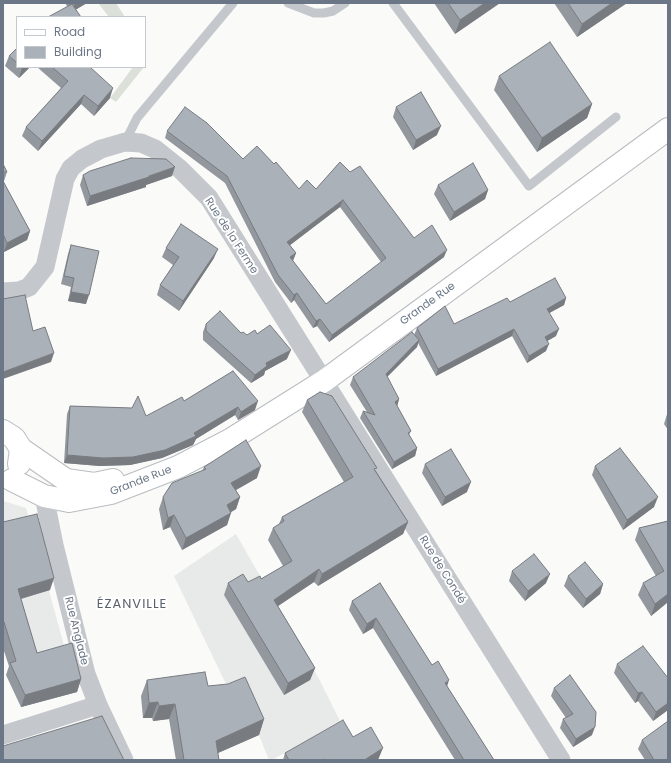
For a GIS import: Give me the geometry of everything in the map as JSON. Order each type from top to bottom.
[{"type":"main road","name":"Grande Rue","points":[[8,481],[44,496],[69,500],[111,494],[178,467],[230,440],[324,381],[668,129]]},
{"type":"main road","name":"Grande Rue","points":[[3,430],[14,438],[21,449],[66,480],[94,484],[178,467]]},
{"type":"main road","points":[[8,481],[16,474],[21,449]]},
{"type":"street","name":"Rue de la Ferme","points":[[3,292],[19,291],[29,287],[45,267],[65,179],[71,168],[100,149],[125,142],[141,143],[155,149],[180,169],[208,198],[324,381]]},
{"type":"street","name":"Rue de Condé","points":[[324,381],[561,760]]},
{"type":"street","name":"Rue Anglade","points":[[44,496],[54,545],[86,674],[98,705],[124,760]]},
{"type":"street","points":[[3,735],[98,705]]},
{"type":"lane","points":[[125,142],[137,118],[233,3]]},
{"type":"lane","points":[[288,3],[314,13],[333,11],[345,3]]},
{"type":"lane","points":[[394,3],[528,186],[616,117]]},
{"type":"shaded area","points":[[98,3],[116,3],[124,16],[108,16]]},
{"type":"shaded area","points":[[132,68],[143,68],[116,102],[110,98]]},
{"type":"shaded area","points":[[3,501],[26,508],[77,692],[21,707],[6,675],[11,673],[3,648]]},
{"type":"shaded area","points":[[236,534],[318,677],[340,721],[272,760],[269,760],[259,735],[235,745],[216,702],[226,684],[174,576]]},
{"type":"building","points":[[448,3],[485,3],[460,20]]},
{"type":"building","points":[[568,3],[612,3],[582,24]]},
{"type":"building","points":[[72,4],[80,16],[50,16]]},
{"type":"building","points":[[550,42],[592,104],[542,138],[499,76]]},
{"type":"building","points":[[16,49],[16,62],[9,56]]},
{"type":"building","points":[[53,68],[91,68],[113,88],[98,106],[84,95],[42,141],[26,127],[68,81]]},
{"type":"building","points":[[421,92],[441,126],[416,140],[396,107]]},
{"type":"building","points":[[185,107],[207,123],[243,159],[257,146],[274,164],[276,162],[299,189],[307,180],[316,189],[340,162],[350,172],[360,166],[414,238],[432,225],[447,250],[332,335],[320,319],[316,321],[297,293],[294,295],[278,275],[227,176],[167,131]],"holes":[[[343,200],[386,258],[326,304],[290,257],[296,253],[287,242]]]},
{"type":"building","points":[[131,158],[166,159],[175,167],[90,196],[83,175],[90,171]]},
{"type":"building","points":[[473,163],[488,190],[454,212],[438,185]]},
{"type":"building","points":[[3,164],[7,172],[3,172]]},
{"type":"building","points":[[3,181],[30,231],[7,243],[3,234]]},
{"type":"building","points":[[181,224],[218,249],[183,301],[160,285],[179,257],[166,248]]},
{"type":"building","points":[[71,245],[99,251],[89,295],[71,292],[74,278],[64,276]]},
{"type":"building","points":[[555,278],[566,298],[547,309],[559,329],[545,337],[549,344],[529,356],[514,329],[438,369],[417,328],[445,306],[454,324],[507,298],[510,302]]},
{"type":"building","points":[[25,295],[33,331],[45,327],[54,353],[3,372],[3,299]]},
{"type":"building","points":[[220,311],[241,333],[243,332],[247,335],[255,330],[257,334],[270,325],[291,350],[266,363],[267,366],[255,375],[206,331],[206,324]]},
{"type":"building","points":[[412,332],[419,340],[386,374],[399,399],[395,402],[411,431],[408,433],[417,448],[394,462],[363,411],[375,415],[353,377]]},
{"type":"building","points":[[233,371],[258,401],[241,412],[238,407],[194,433],[196,436],[165,450],[133,457],[103,458],[67,455],[70,406],[132,408],[138,396],[146,416],[182,397],[184,401]]},
{"type":"building","points":[[320,392],[332,396],[377,468],[374,469],[408,522],[322,574],[319,569],[274,600],[315,668],[288,683],[228,583],[243,574],[248,582],[260,576],[261,579],[292,561],[273,528],[284,521],[282,517],[353,477],[307,400]]},
{"type":"building","points":[[246,440],[261,466],[231,483],[240,497],[227,505],[231,513],[186,538],[174,515],[168,518],[163,497],[172,483],[206,469],[204,467]]},
{"type":"building","points":[[620,448],[658,497],[627,520],[595,466]]},
{"type":"building","points":[[451,449],[471,482],[445,497],[425,464]]},
{"type":"building","points":[[37,514],[54,578],[18,589],[37,653],[72,643],[81,679],[25,695],[10,663],[16,661],[3,622],[3,522]]},
{"type":"building","points":[[668,521],[668,594],[655,604],[643,583],[664,571],[639,528]]},
{"type":"building","points":[[534,554],[550,574],[528,591],[512,571]]},
{"type":"building","points":[[585,562],[603,584],[586,599],[568,576]]},
{"type":"building","points":[[380,583],[432,665],[438,661],[449,680],[445,683],[494,760],[464,760],[376,618],[367,624],[352,601]]},
{"type":"building","points":[[643,646],[668,678],[668,703],[656,712],[642,692],[638,693],[617,664]]},
{"type":"building","points":[[205,672],[208,686],[228,684],[245,677],[264,719],[216,741],[219,760],[184,760],[175,704],[159,706],[158,702],[149,703],[147,680]]},
{"type":"building","points":[[570,675],[596,712],[595,727],[576,739],[563,719],[573,714],[554,688]]},
{"type":"building","points":[[102,716],[124,760],[3,760],[3,746]]},
{"type":"building","points":[[343,720],[353,737],[371,727],[383,748],[366,759],[367,760],[289,760],[285,753]]},
{"type":"building","points":[[668,721],[668,760],[654,760],[642,740]]},
{"type":"district","name":"ÉZANVILLE","points":[[132,605]]}]
